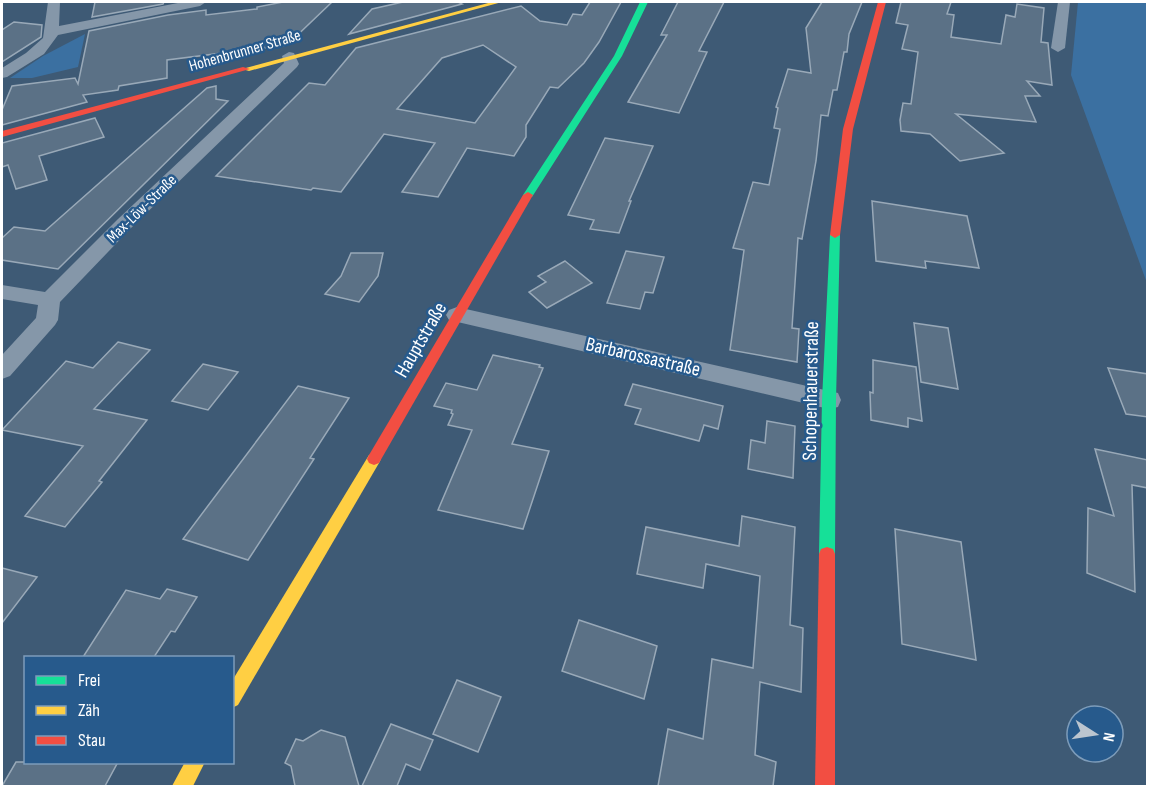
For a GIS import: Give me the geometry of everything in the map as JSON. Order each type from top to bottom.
[{"type":"street","points":[[2,74],[51,40],[54,2]]},
{"type":"street","points":[[52,32],[200,2]]},
{"type":"street","name":"Hohenbrunner Straße","points":[[2,134],[498,2]]},
{"type":"street","name":"Hauptstraße","points":[[234,696],[566,132],[618,56],[644,2]]},
{"type":"street","name":"Schopenhauerstraße","points":[[825,786],[829,400],[835,238],[847,140],[866,57],[882,2]]},
{"type":"street","points":[[1058,48],[1064,2]]},
{"type":"street","name":"Max-Löw-Straße","points":[[2,370],[47,320],[50,300],[125,223],[206,149],[292,64],[289,56]]},
{"type":"street","points":[[2,292],[50,300]]},
{"type":"street","name":"Barbarossastraße","points":[[457,315],[829,400]]},
{"type":"street","points":[[182,786],[195,764]]},
{"type":"shaded area","points":[[1078,2],[1147,2],[1147,283],[1071,75]]},
{"type":"shaded area","points":[[85,34],[78,67],[32,78],[10,78],[43,56]]},
{"type":"building","points":[[95,2],[164,2],[92,17]]},
{"type":"building","points":[[283,2],[332,2],[287,45],[167,60],[167,78],[119,86],[118,90],[83,95],[87,102],[2,125],[2,110],[12,86],[75,78],[78,84],[89,31],[168,15],[206,10],[206,15],[257,9],[257,7]]},
{"type":"building","points":[[403,2],[458,2],[462,4],[349,34],[372,9]]},
{"type":"building","points":[[590,2],[621,2],[599,42],[584,63],[558,88],[550,87],[526,125],[526,137],[514,156],[467,148],[438,197],[402,192],[435,143],[384,134],[341,192],[313,188],[311,190],[216,176],[309,83],[325,85],[356,48],[521,6],[540,21],[567,25],[573,14],[582,15]],"holes":[[[483,45],[516,67],[475,123],[397,109],[442,58]]]},
{"type":"building","points":[[678,2],[724,2],[699,51],[707,52],[679,113],[628,102],[667,35],[661,35]]},
{"type":"building","points":[[822,2],[862,2],[849,34],[847,52],[844,52],[837,90],[833,90],[828,116],[821,115],[816,161],[802,239],[798,238],[792,328],[799,329],[797,362],[730,350],[744,250],[733,248],[753,182],[769,185],[780,129],[774,128],[778,108],[776,107],[788,69],[811,73],[806,28]]},
{"type":"building","points":[[901,2],[951,2],[947,14],[954,15],[951,37],[1001,44],[1006,15],[1015,17],[1017,4],[1044,8],[1041,42],[1048,43],[1052,85],[1027,81],[1040,96],[1025,96],[1036,122],[956,114],[1004,153],[960,161],[930,134],[901,131],[903,103],[911,104],[918,52],[902,49],[908,25],[896,23]]},
{"type":"building","points":[[14,22],[42,25],[41,37],[2,62],[2,30]]},
{"type":"building","points":[[216,86],[216,99],[228,101],[58,269],[2,260],[2,238],[14,227],[45,231],[207,88]]},
{"type":"building","points":[[95,118],[104,137],[39,156],[47,180],[16,189],[8,165],[2,167],[2,143]]},
{"type":"building","points":[[605,138],[653,146],[629,201],[631,201],[619,233],[590,229],[594,220],[568,215]]},
{"type":"building","points":[[872,201],[967,216],[979,268],[925,261],[926,268],[876,261]]},
{"type":"building","points":[[626,251],[664,257],[653,293],[645,292],[640,309],[607,303]]},
{"type":"building","points":[[351,253],[383,253],[378,276],[359,302],[325,294],[341,276]]},
{"type":"building","points":[[565,261],[592,283],[547,308],[529,292],[546,282],[538,276]]},
{"type":"building","points":[[914,323],[948,328],[958,389],[921,382]]},
{"type":"building","points":[[118,342],[150,350],[94,409],[147,420],[99,481],[102,482],[65,527],[25,516],[83,446],[2,430],[66,361],[93,368]]},
{"type":"building","points":[[493,355],[540,365],[539,367],[543,368],[512,444],[549,451],[523,529],[438,510],[472,430],[448,425],[453,414],[452,410],[434,406],[446,383],[477,390]]},
{"type":"building","points":[[873,360],[916,367],[922,421],[908,418],[908,427],[871,420],[870,392],[873,393]]},
{"type":"building","points":[[203,364],[238,372],[208,410],[172,401]]},
{"type":"building","points":[[1108,368],[1148,374],[1148,417],[1126,414]]},
{"type":"building","points":[[633,384],[723,406],[718,429],[704,425],[699,441],[635,424],[641,409],[625,405]]},
{"type":"building","points":[[298,386],[349,398],[310,458],[314,459],[248,560],[183,539]]},
{"type":"building","points":[[767,421],[795,426],[793,478],[748,469],[751,440],[765,443]]},
{"type":"building","points":[[1095,449],[1148,460],[1148,488],[1132,485],[1135,592],[1087,573],[1088,508],[1114,516]]},
{"type":"building","points":[[742,516],[795,527],[790,625],[803,628],[801,692],[760,682],[755,755],[776,762],[773,786],[658,786],[668,729],[703,739],[712,659],[753,668],[760,576],[706,564],[703,588],[637,574],[646,527],[739,546]]},
{"type":"building","points":[[895,529],[961,542],[976,660],[902,644]]},
{"type":"building","points":[[2,568],[37,577],[2,623]]},
{"type":"building","points":[[167,589],[197,597],[175,632],[171,631],[155,656],[84,656],[126,590],[160,599]]},
{"type":"building","points":[[579,620],[657,646],[644,699],[562,671]]},
{"type":"building","points":[[457,680],[501,697],[478,752],[433,734]]},
{"type":"building","points":[[391,724],[433,740],[420,770],[406,764],[397,786],[362,786]]},
{"type":"building","points":[[321,730],[345,737],[359,786],[295,786],[291,766],[285,763],[296,739],[303,741]]},
{"type":"building","points":[[16,762],[24,762],[24,764],[117,764],[105,786],[2,786]]},
{"type":"traffic: fast","points":[[528,195],[618,56],[644,2]]},
{"type":"traffic: fast","points":[[827,554],[829,400],[835,235]]},
{"type":"traffic: slow","points":[[246,69],[498,2]]},
{"type":"traffic: slow","points":[[234,696],[374,459]]},
{"type":"traffic: slow","points":[[182,786],[195,764]]},
{"type":"traffic: jam","points":[[835,235],[848,129],[882,2]]},
{"type":"traffic: jam","points":[[2,134],[246,69]]},
{"type":"traffic: jam","points":[[374,459],[528,195]]},
{"type":"traffic: jam","points":[[825,786],[827,554]]}]
